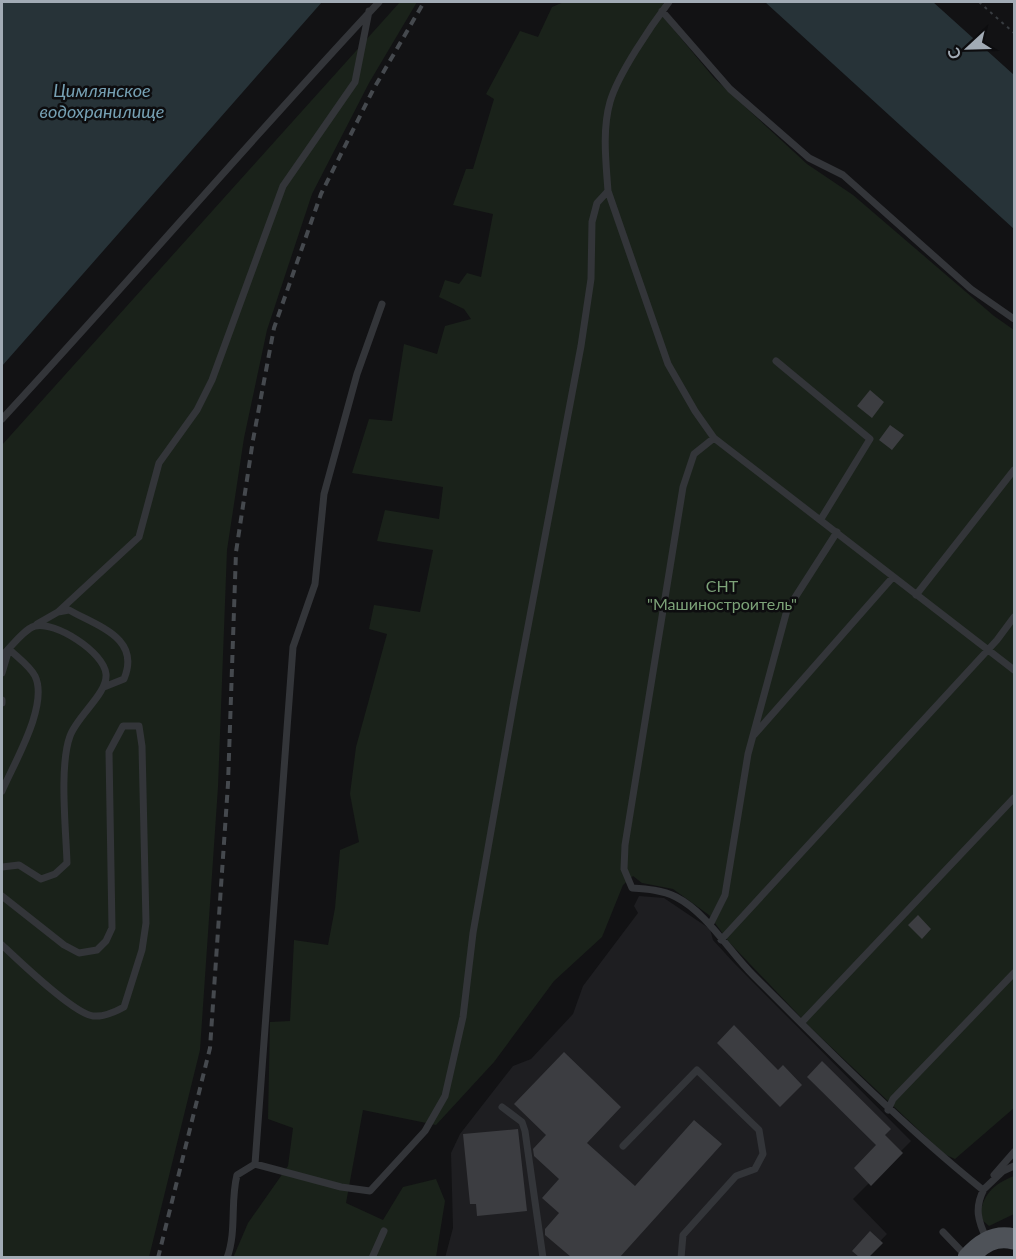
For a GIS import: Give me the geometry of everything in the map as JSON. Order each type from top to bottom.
[{"type":"main road","points":[[968,1257],[988,1241],[1013,1237]]},
{"type":"lane","points":[[2,419],[106,307],[264,126],[379,2]]},
{"type":"lane","points":[[669,2],[629,64],[610,102],[605,142],[608,191],[668,364],[694,411],[714,438],[1014,670]]},
{"type":"lane","points":[[2,656],[32,626],[58,612],[139,537],[159,463],[197,410],[212,380],[283,186],[354,82],[369,11]]},
{"type":"lane","points":[[662,11],[730,89],[809,158],[843,175],[970,288],[1014,319]]},
{"type":"lane","points":[[227,1257],[234,1222],[233,1190],[237,1175],[255,1164],[340,1187],[370,1191],[425,1131],[445,1096],[463,1017],[473,933],[538,566],[581,346],[591,279],[592,222],[597,203],[608,191]]},
{"type":"lane","points":[[255,1164],[293,648],[315,584],[324,494],[357,374],[382,304]]},
{"type":"lane","points":[[776,361],[870,439],[821,519]]},
{"type":"lane","points":[[714,438],[694,454],[683,487],[627,833],[624,869],[632,888],[653,889],[677,897],[710,925],[733,955],[888,1110],[983,1190]]},
{"type":"lane","points":[[916,596],[1014,470]]},
{"type":"lane","points":[[710,925],[725,895],[753,736],[787,610],[837,531]]},
{"type":"lane","points":[[753,736],[893,577]]},
{"type":"lane","points":[[2,867],[19,865],[41,879],[56,874],[67,864],[65,770],[69,736],[81,714],[104,687],[124,679],[130,657],[125,644],[69,610],[58,612]]},
{"type":"lane","points":[[721,940],[1014,617]]},
{"type":"lane","points":[[32,626],[48,624],[78,640],[99,658],[106,673],[104,687]]},
{"type":"lane","points":[[2,673],[9,649]]},
{"type":"lane","points":[[2,791],[38,708],[39,692],[35,675],[9,649]]},
{"type":"lane","points":[[2,896],[64,945],[79,953],[97,950],[106,941],[112,928],[109,752],[123,726],[139,726],[142,746],[146,923],[142,950],[124,1007],[112,1013],[92,1016],[70,1004],[2,945]]},
{"type":"lane","points":[[801,1023],[1014,798]]},
{"type":"lane","points":[[888,1110],[892,1099],[1014,973]]},
{"type":"lane","points":[[623,1146],[697,1070],[759,1130],[763,1154],[755,1169],[736,1176],[683,1235],[681,1257]]},
{"type":"lane","points":[[502,1107],[522,1122],[525,1131],[543,1257]]},
{"type":"lane","points":[[988,1241],[980,1225],[977,1207],[983,1190],[1003,1162],[1014,1152]]},
{"type":"lane","points":[[983,1190],[1003,1171],[1014,1166]]},
{"type":"lane","points":[[372,1257],[384,1231]]},
{"type":"lane","points":[[943,1232],[968,1257]]},
{"type":"path","points":[[979,2],[1014,33]]},
{"type":"shaded area","points":[[639,896],[664,898],[710,929],[713,940],[734,963],[911,1141],[853,1199],[887,1234],[865,1257],[445,1258],[453,1228],[451,1153],[460,1134],[513,1066],[531,1059],[573,1014],[583,986],[638,913],[634,906]]},
{"type":"green space","points":[[400,2],[417,2],[369,83],[312,194],[267,330],[244,438],[227,550],[218,787],[200,1050],[149,1257],[2,1258],[2,445]]},
{"type":"green space","name":"СНТ \"Машиностроитель\"","points":[[564,2],[663,2],[665,19],[714,78],[807,164],[853,195],[994,316],[1014,330],[1014,1108],[955,1159],[944,1154],[811,1028],[729,942],[709,915],[673,889],[642,883],[633,876],[623,885],[602,937],[554,981],[494,1062],[436,1125],[363,1110],[346,1203],[383,1220],[403,1187],[436,1179],[445,1201],[436,1257],[233,1258],[248,1223],[288,1166],[293,1128],[268,1119],[270,1022],[290,1021],[294,940],[328,945],[335,908],[340,850],[359,842],[350,794],[356,747],[387,634],[369,629],[374,605],[420,612],[433,550],[377,541],[385,510],[439,519],[443,487],[352,473],[369,419],[392,421],[404,344],[437,354],[445,326],[471,319],[464,309],[439,297],[445,280],[459,284],[467,273],[481,277],[493,214],[453,205],[466,169],[473,169],[494,99],[486,94],[520,31],[538,37],[552,7]]},
{"type":"green space","points":[[1014,1176],[1014,1214],[989,1226],[980,1218],[986,1197],[1000,1183]]},
{"type":"water","name":"Цимлянское водохранилище","points":[[2,2],[322,2],[2,366]]},
{"type":"water","points":[[765,2],[933,2],[1014,75],[1014,229]]},
{"type":"building","points":[[870,390],[884,402],[872,418],[857,406]]},
{"type":"building","points":[[890,425],[904,435],[892,450],[879,440]]},
{"type":"building","points":[[918,915],[931,929],[922,939],[908,925]]},
{"type":"building","points":[[734,1025],[778,1070],[783,1065],[802,1085],[780,1107],[717,1043]]},
{"type":"building","points":[[564,1052],[621,1107],[587,1143],[635,1186],[694,1120],[722,1144],[620,1257],[571,1257],[545,1235],[545,1229],[559,1213],[542,1198],[559,1179],[534,1156],[533,1149],[546,1135],[514,1104]]},
{"type":"building","points":[[822,1061],[891,1129],[885,1135],[903,1153],[871,1186],[854,1168],[876,1145],[807,1077]]},
{"type":"building","points":[[518,1129],[527,1211],[477,1216],[476,1204],[470,1204],[463,1134]]},
{"type":"building","points":[[870,1231],[883,1243],[869,1257],[859,1257],[852,1251]]},
{"type":"railway","points":[[158,1258],[210,1048],[228,784],[236,552],[253,440],[274,328],[321,194],[373,90],[424,2]]}]
